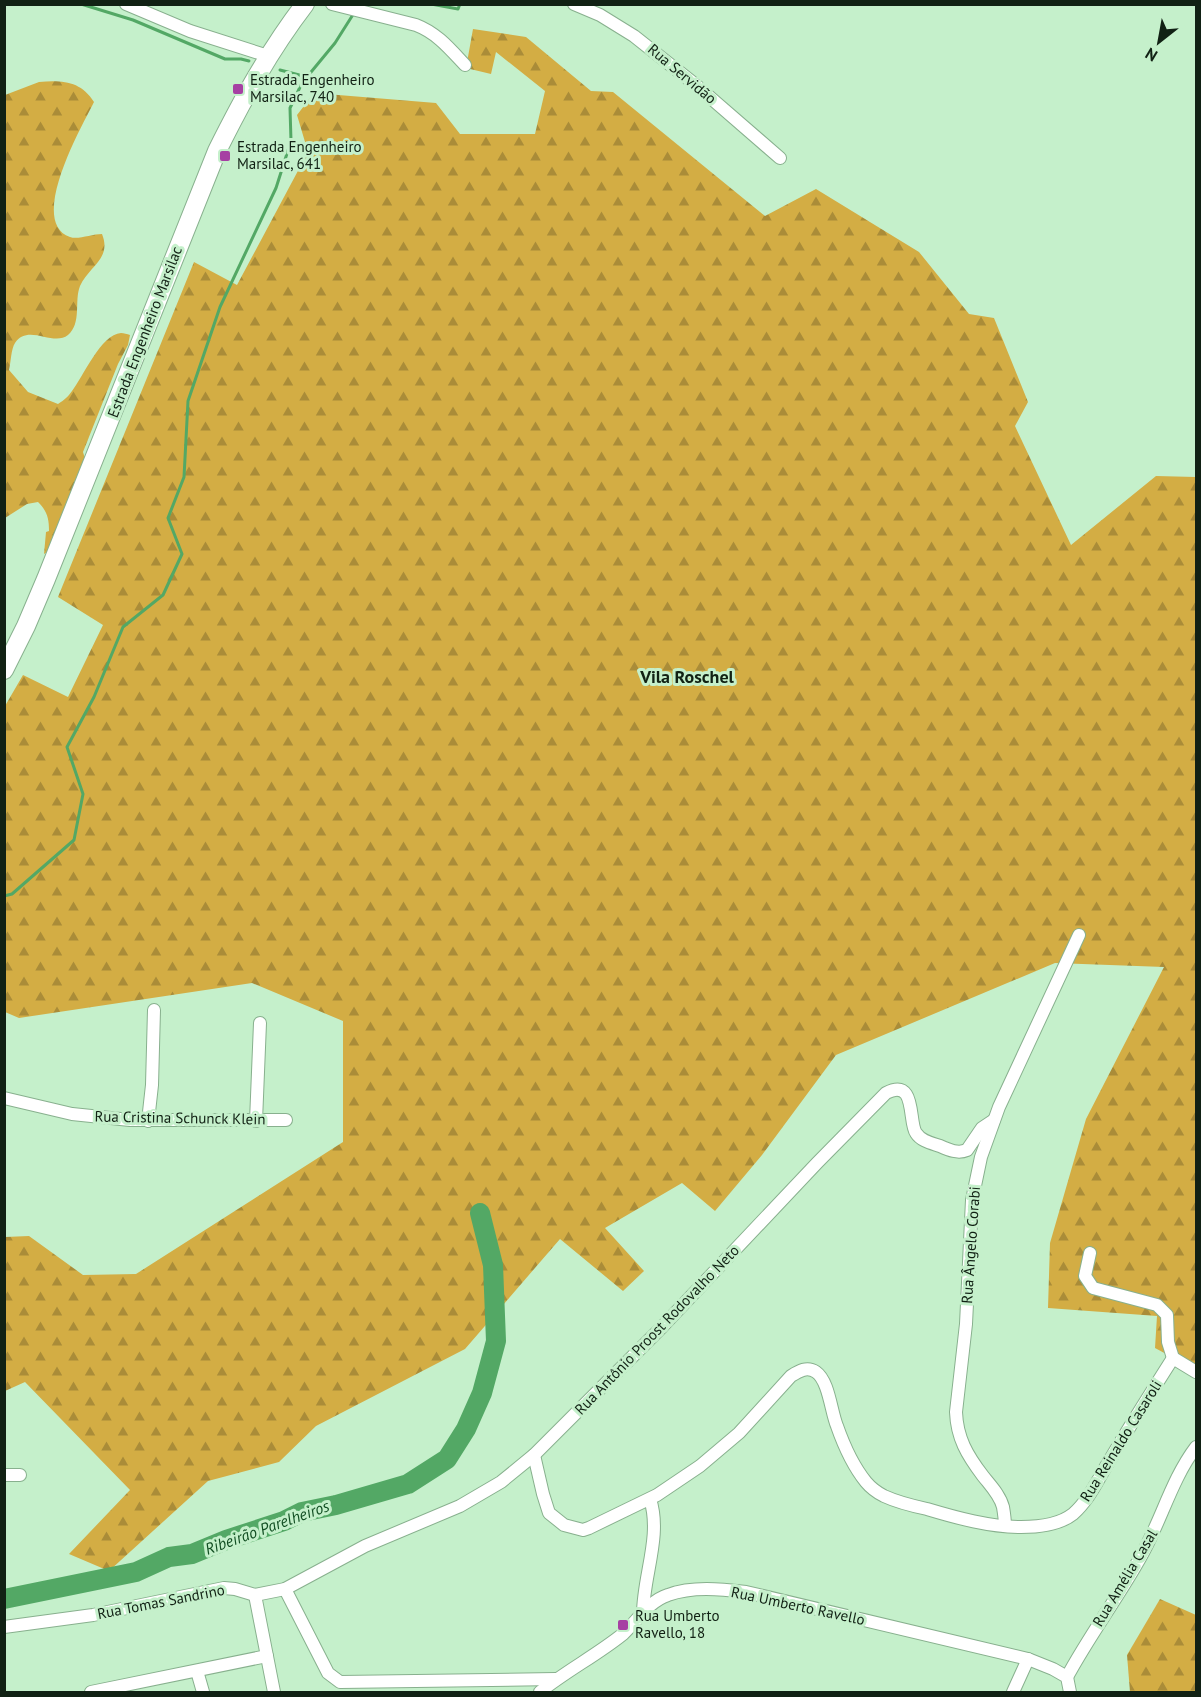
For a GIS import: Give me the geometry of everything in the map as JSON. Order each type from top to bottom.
[{"type":"main road","name":"Estrada Engenheiro Marsilac","points":[[4,670],[26,626],[55,557],[208,171],[268,56],[305,4]]},
{"type":"street","points":[[126,4],[190,31],[268,56]]},
{"type":"street","points":[[332,4],[427,29],[465,65]]},
{"type":"street","name":"Rua Servidão","points":[[574,4],[600,15],[634,36],[697,86],[780,158]]},
{"type":"street","name":"Rua Ângelo Corabi","points":[[1005,1526],[1003,1506],[999,1497],[964,1448],[957,1429],[956,1412],[966,1324],[970,1222],[974,1187],[981,1157],[994,1120],[1079,935]]},
{"type":"street","points":[[148,1120],[152,1085],[154,1010]]},
{"type":"street","points":[[256,1121],[260,1023]]},
{"type":"street","name":"Rua Antônio Proost Rodovalho Neto","points":[[255,1595],[285,1589],[365,1546],[460,1506],[501,1482],[534,1455],[662,1328],[886,1093],[900,1090],[905,1094],[910,1101],[913,1128],[917,1135],[925,1141],[952,1150],[963,1152],[967,1150],[982,1128],[994,1120]]},
{"type":"street","name":"Rua Cristina Schunck Klein","points":[[4,1098],[90,1117],[148,1120],[286,1120]]},
{"type":"street","points":[[1090,1253],[1085,1276],[1093,1288],[1157,1305],[1167,1315],[1168,1342],[1173,1358],[1197,1372]]},
{"type":"street","name":"Rua Reinaldo Casaroli","points":[[534,1455],[546,1507],[554,1519],[564,1525],[583,1530],[667,1488],[739,1434],[791,1376],[808,1369],[815,1371],[823,1380],[845,1448],[867,1483],[885,1497],[984,1523],[1020,1527],[1055,1523],[1066,1519],[1088,1497],[1173,1358]]},
{"type":"street","name":"Rua Amélia Casal","points":[[1066,1677],[1141,1557],[1175,1482],[1197,1447]]},
{"type":"street","points":[[4,1475],[20,1475]]},
{"type":"street","points":[[643,1614],[645,1581],[654,1533],[650,1498]]},
{"type":"street","name":"Rua Tomas Sandrino","points":[[4,1627],[93,1616],[224,1588],[255,1595]]},
{"type":"street","name":"Rua Umberto Ravello","points":[[540,1692],[623,1633],[656,1601],[668,1595],[717,1588],[746,1592],[1028,1659],[1066,1677]]},
{"type":"street","points":[[285,1589],[328,1673],[340,1682],[556,1679]]},
{"type":"street","points":[[255,1595],[274,1692]]},
{"type":"street","points":[[91,1692],[267,1656]]},
{"type":"street","points":[[1013,1692],[1028,1659]]},
{"type":"street","points":[[197,1671],[203,1692]]},
{"type":"street","points":[[1066,1677],[1070,1692]]},
{"type":"green space","points":[[473,29],[526,37],[591,91],[613,92],[765,216],[816,189],[919,252],[969,314],[994,318],[1028,402],[1015,426],[1071,545],[1156,476],[1196,477],[1196,1370],[1155,1348],[1157,1316],[1048,1308],[1050,1243],[1086,1119],[1164,967],[1055,963],[836,1055],[762,1155],[715,1211],[682,1183],[605,1228],[644,1271],[623,1291],[560,1239],[465,1349],[316,1426],[279,1462],[208,1481],[109,1571],[69,1554],[130,1490],[25,1382],[5,1391],[5,1237],[29,1236],[83,1275],[136,1274],[343,1142],[343,1021],[252,983],[19,1018],[5,1012],[5,706],[23,675],[68,697],[103,625],[58,597],[194,262],[237,285],[308,152],[297,115],[314,93],[436,103],[460,134],[535,134],[545,91],[496,52],[491,74],[466,68]]},
{"type":"green space","points":[[39,82],[70,83],[83,90],[94,102],[61,173],[54,213],[58,228],[70,237],[102,234],[104,250],[80,286],[75,324],[72,330],[62,338],[34,335],[20,337],[12,352],[9,370],[28,392],[58,404],[70,393],[106,341],[121,333],[130,335],[128,345],[118,364],[83,452],[86,462],[53,548],[44,554],[49,522],[38,502],[27,504],[5,518],[5,95]]},
{"type":"green space","points":[[1160,1599],[1196,1615],[1196,1692],[1130,1692],[1127,1655]]},
{"type":"waterway","points":[[81,4],[133,20],[225,59],[249,61]]},
{"type":"waterway","points":[[431,4],[458,9],[460,4]]},
{"type":"waterway","points":[[4,896],[12,894],[74,840],[83,794],[67,747],[94,697],[123,627],[163,595],[182,554],[168,518],[184,477],[188,401],[220,307],[276,188],[291,141],[290,108],[302,83],[335,43],[354,13]]},
{"type":"waterway","points":[[280,70],[307,77]]},
{"type":"waterway","name":"Ribeirão Parelheiros","points":[[4,1599],[136,1572],[169,1557],[192,1554],[284,1521],[302,1512],[336,1505],[408,1484],[447,1459],[466,1429],[482,1393],[496,1341],[493,1265],[480,1213]]},
{"type":"place","name":"Estrada Engenheiro Marsilac, 740","points":[[238,89]]},
{"type":"place","name":"Estrada Engenheiro Marsilac, 641","points":[[225,156]]},
{"type":"place","name":"Rua Umberto Ravello, 18","points":[[623,1625]]},
{"type":"district","name":"Vila Roschel","points":[[687,677]]}]
